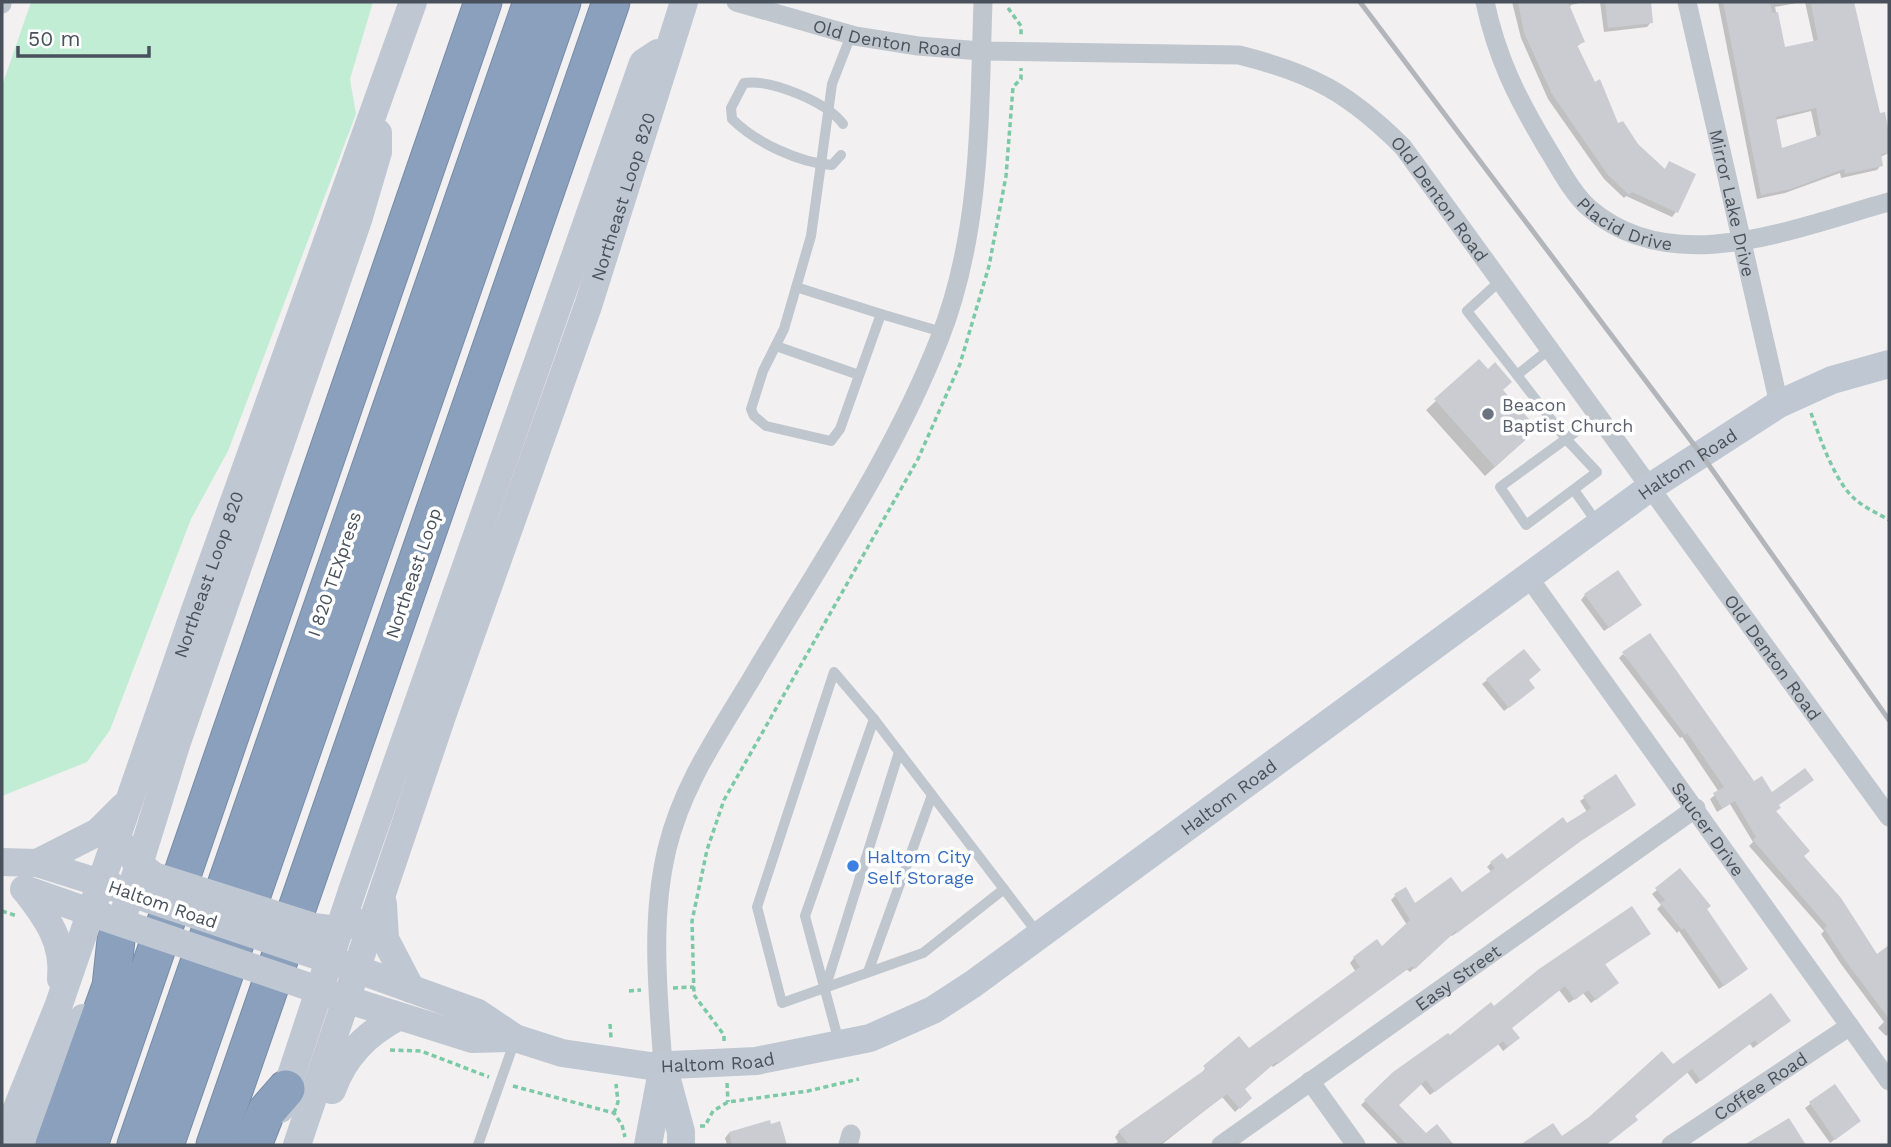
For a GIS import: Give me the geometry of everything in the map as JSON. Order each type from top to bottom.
[{"type":"highway","points":[[89,1145],[483,2]]},
{"type":"highway","name":"I 820 TEXpress","points":[[136,1145],[532,2]]},
{"type":"highway","name":"I 820 TEXpress","points":[[165,1145],[562,2]]},
{"type":"highway","name":"Northeast Loop","points":[[215,1145],[611,2]]},
{"type":"highway","points":[[54,1145],[111,986],[104,924]]},
{"type":"highway","points":[[253,1145],[266,1112],[286,1089]]},
{"type":"main road","name":"Northeast Loop 820","points":[[2,1145],[58,1007],[104,924],[107,885],[126,824],[413,2]]},
{"type":"main road","name":"Northeast Loop 820","points":[[297,1145],[351,967],[382,897],[442,716],[588,306],[684,2]]},
{"type":"main road","points":[[269,1145],[353,888],[530,393],[643,64],[669,45]]},
{"type":"main road","points":[[30,1145],[104,924],[176,745],[358,220],[378,152],[377,102]]},
{"type":"main road","name":"Haltom Road","points":[[2,862],[37,863],[351,967],[478,1013],[515,1038],[562,1053],[605,1061],[663,1065],[756,1061],[870,1038],[933,1010],[1651,486],[1791,398],[1832,380],[1889,364]]},
{"type":"main road","points":[[37,863],[98,832],[126,824],[136,862],[154,876],[314,928],[329,929],[360,923],[382,897]]},
{"type":"main road","name":"Haltom Road","points":[[2,871],[26,891],[104,924],[472,1039],[515,1038]]},
{"type":"main road","points":[[26,891],[53,929],[62,951],[58,1007]]},
{"type":"main road","points":[[382,897],[386,939],[411,989]]},
{"type":"main road","points":[[313,1145],[335,1081],[348,1056],[379,1027],[398,1017]]},
{"type":"main road","points":[[648,1145],[663,1065]]},
{"type":"main road","points":[[663,1065],[681,1132],[681,1145]]},
{"type":"street","name":"Old Denton Road","points":[[736,2],[852,35],[918,46],[981,51],[1239,55],[1279,65],[1328,86],[1367,111],[1403,147],[1889,817]]},
{"type":"street","points":[[663,1065],[656,934],[667,850],[681,802],[703,756],[854,513],[902,425],[942,332],[963,264],[975,195],[983,2]]},
{"type":"street","name":"Placid Drive","points":[[1485,2],[1498,57],[1517,99],[1560,170],[1588,208],[1622,230],[1663,244],[1740,242],[1889,202]]},
{"type":"street","name":"Mirror Lake Drive","points":[[1687,2],[1740,242],[1791,398]]},
{"type":"street","name":"Saucer Drive","points":[[1527,575],[1889,1081]]},
{"type":"street","name":"Easy Street","points":[[1221,1145],[1696,808]]},
{"type":"street","name":"Coffee Road","points":[[1671,1145],[1850,1026]]},
{"type":"street","points":[[1310,1081],[1356,1145]]},
{"type":"lane","points":[[852,35],[832,84],[827,108],[811,236],[776,346],[763,371],[751,409],[754,416],[766,426],[831,441],[840,429],[881,314]]},
{"type":"lane","points":[[841,155],[832,165],[819,164],[759,139],[732,119],[732,108],[744,83],[760,80],[827,108],[843,124]]},
{"type":"lane","points":[[1501,280],[1467,311],[1566,439],[1597,472],[1526,524],[1500,487],[1566,439],[1599,415]]},
{"type":"lane","points":[[796,287],[942,332]]},
{"type":"lane","points":[[776,346],[859,375]]},
{"type":"lane","points":[[1517,375],[1551,348]]},
{"type":"lane","points":[[1574,490],[1598,524]]},
{"type":"lane","points":[[1004,889],[923,953],[825,990],[782,1003],[757,907],[835,672],[899,752],[1004,889],[1039,935]]},
{"type":"lane","points":[[840,1045],[805,916],[873,719]]},
{"type":"lane","points":[[825,990],[899,752]]},
{"type":"lane","points":[[868,972],[932,795]]},
{"type":"lane","points":[[478,1145],[515,1038]]},
{"type":"path","points":[[1008,8],[1014,12],[1021,26]]},
{"type":"path","points":[[723,1035],[694,995],[692,921],[707,850],[724,800],[918,459],[960,364],[989,266],[1006,176],[1013,87],[1021,79]]},
{"type":"path","points":[[1791,398],[1856,500],[1889,520]]},
{"type":"path","points":[[705,1126],[713,1111],[728,1102],[808,1091],[859,1079]]},
{"type":"green space","points":[[31,2],[373,2],[350,79],[356,114],[228,451],[191,519],[110,730],[87,762],[2,796],[2,86]]},
{"type":"building","points":[[1518,2],[1568,2],[1585,42],[1577,45],[1595,82],[1600,79],[1618,123],[1623,121],[1638,144],[1665,169],[1669,161],[1696,174],[1678,213],[1632,192],[1629,195],[1608,175],[1552,94],[1524,33]]},
{"type":"building","points":[[1605,2],[1651,2],[1653,23],[1608,28]]},
{"type":"building","points":[[1723,2],[1770,2],[1772,13],[1778,12],[1785,47],[1818,40],[1811,4],[1854,2],[1880,113],[1885,112],[1889,134],[1889,153],[1881,154],[1883,166],[1845,174],[1844,169],[1791,189],[1761,195]],"holes":[[[1816,108],[1821,135],[1782,148],[1776,117]]]},
{"type":"building","points":[[1479,359],[1488,369],[1495,362],[1512,382],[1503,390],[1538,429],[1495,467],[1434,399]]},
{"type":"building","points":[[1618,570],[1642,605],[1609,628],[1584,594]]},
{"type":"building","points":[[1650,633],[1754,781],[1762,776],[1772,792],[1805,768],[1814,780],[1779,805],[1781,808],[1776,811],[1810,851],[1804,856],[1841,898],[1877,954],[1889,945],[1889,1019],[1845,960],[1824,928],[1827,926],[1753,840],[1756,837],[1735,801],[1722,808],[1713,793],[1724,787],[1687,733],[1685,735],[1622,652]]},
{"type":"building","points":[[1524,649],[1541,670],[1529,680],[1535,688],[1509,708],[1486,679]]},
{"type":"building","points":[[1616,774],[1636,805],[1581,841],[1457,933],[1456,931],[1415,969],[1412,966],[1278,1064],[1276,1062],[1245,1089],[1252,1098],[1240,1109],[1227,1094],[1159,1145],[1129,1145],[1118,1131],[1206,1069],[1203,1066],[1239,1036],[1249,1048],[1360,967],[1353,957],[1377,939],[1382,946],[1410,920],[1394,894],[1406,887],[1415,903],[1451,877],[1462,892],[1495,868],[1490,862],[1502,853],[1507,859],[1563,817],[1567,823],[1591,808],[1583,796]]},
{"type":"building","points":[[1680,868],[1711,906],[1707,909],[1748,969],[1724,986],[1684,928],[1682,930],[1660,903],[1665,900],[1655,888]]},
{"type":"building","points":[[1632,906],[1651,934],[1605,964],[1619,983],[1596,1000],[1588,990],[1575,1000],[1565,986],[1512,1028],[1520,1038],[1508,1047],[1503,1041],[1435,1092],[1426,1080],[1399,1105],[1426,1133],[1437,1124],[1454,1145],[1407,1145],[1364,1100],[1393,1072],[1448,1033],[1450,1035],[1491,1002],[1494,1006],[1539,969]]},
{"type":"building","points":[[1771,993],[1791,1021],[1758,1044],[1755,1040],[1701,1081],[1692,1069],[1635,1116],[1638,1120],[1606,1145],[1520,1145],[1553,1123],[1562,1136],[1589,1117],[1662,1051],[1673,1064]]},
{"type":"building","points":[[1835,1084],[1861,1121],[1835,1140],[1809,1102]]},
{"type":"building","points":[[1789,1118],[1806,1145],[1744,1145]]},
{"type":"building","points":[[770,1120],[771,1124],[780,1121],[787,1145],[732,1145],[729,1132]]},
{"type":"railway","points":[[1360,2],[1701,454],[1889,720]]},
{"type":"place","name":"Beacon Baptist Church","points":[[1488,414]]},
{"type":"place","name":"Haltom City Self Storage","points":[[853,866]]}]
